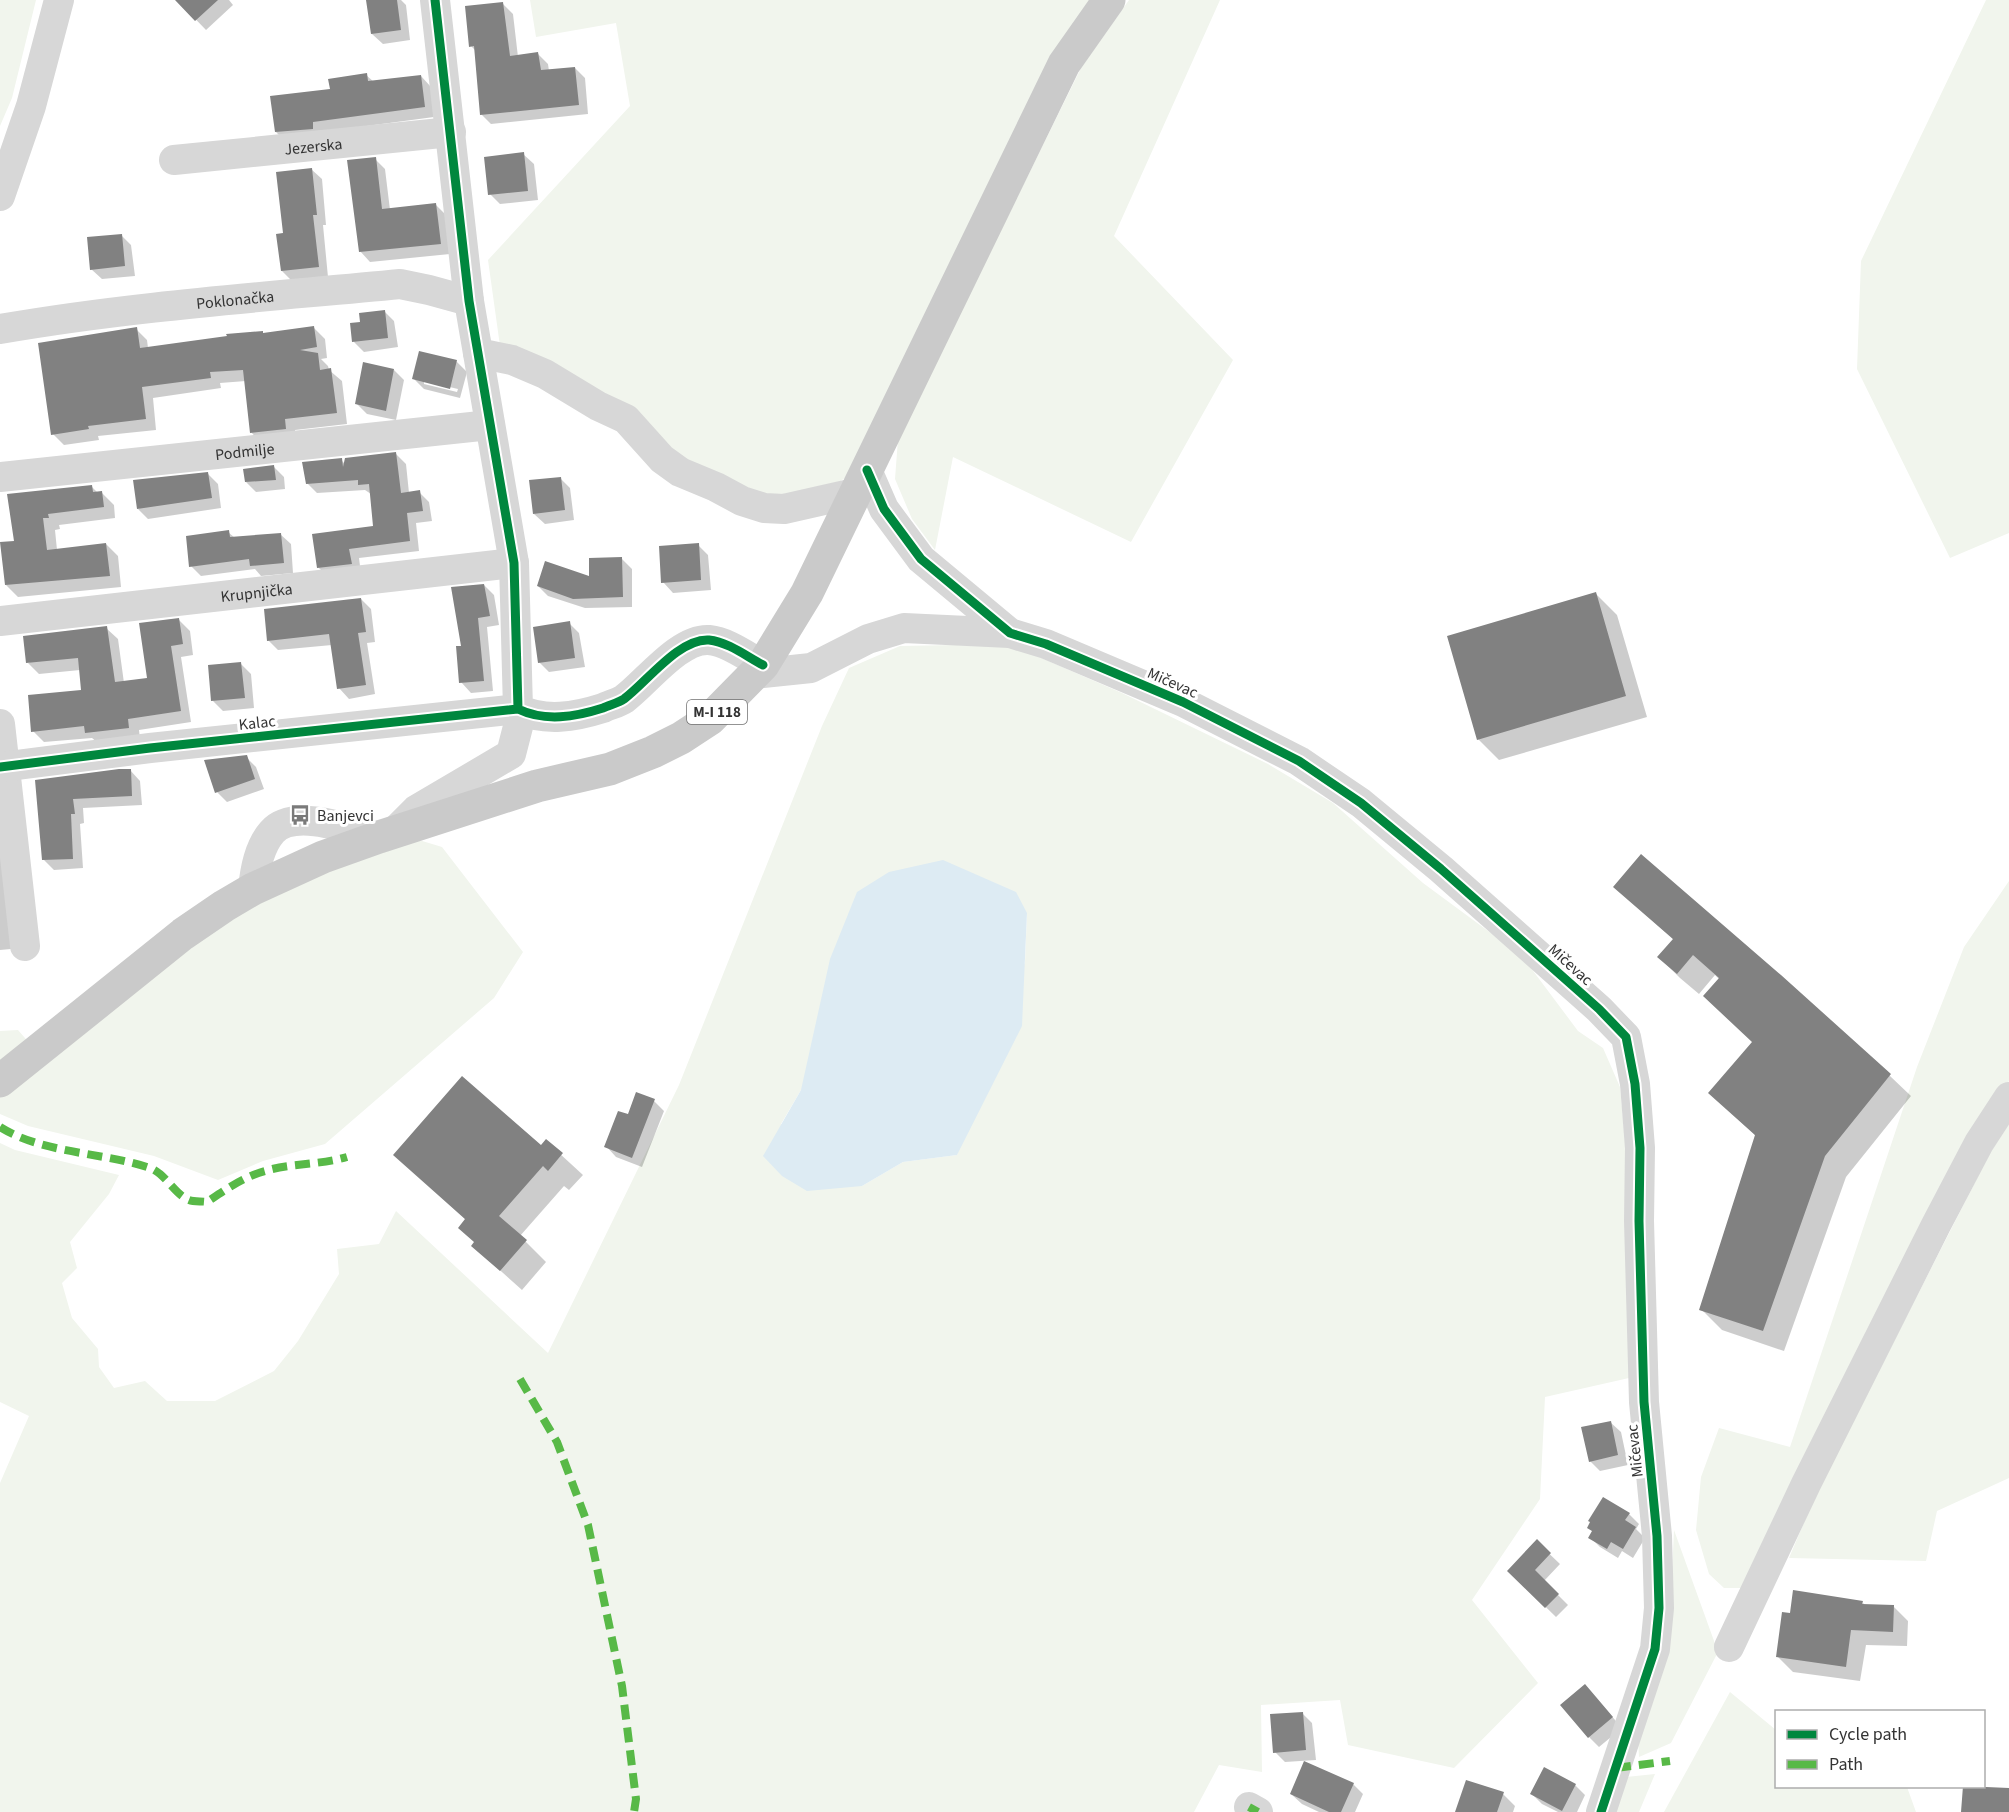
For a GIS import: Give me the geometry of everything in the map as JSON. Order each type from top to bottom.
[{"type":"main road","name":"M-I 118","points":[[0,1081],[183,934],[253,888],[323,857],[386,835],[537,786],[610,769],[681,738],[710,719],[759,670],[807,593],[1064,64],[1109,0]]},
{"type":"street","points":[[0,196],[31,106],[59,0]]},
{"type":"street","points":[[253,888],[262,846],[273,830],[286,823],[331,823],[386,835],[416,810],[511,754],[520,710],[514,563],[469,302],[435,0]]},
{"type":"street","name":"Jezerska","points":[[174,160],[451,132]]},
{"type":"street","name":"Poklonačka","points":[[0,329],[40,322],[164,308],[400,284],[469,302]]},
{"type":"street","points":[[478,353],[512,360],[545,374],[598,406],[626,419],[662,459],[680,472],[742,501],[764,508],[784,509],[861,481]]},
{"type":"street","name":"Podmilje","points":[[0,477],[490,425]]},
{"type":"street","name":"Mičevac","points":[[861,481],[921,559],[1010,633],[1046,644],[1183,702],[1299,761],[1361,803],[1441,869],[1599,1009],[1626,1037],[1635,1084],[1640,1148],[1639,1221],[1644,1402],[1658,1536],[1659,1608],[1654,1648],[1601,1812]]},
{"type":"street","name":"Krupnjička","points":[[0,621],[514,563]]},
{"type":"street","points":[[759,670],[811,668],[868,639],[904,628],[1010,633]]},
{"type":"street","name":"Kalac","points":[[3,767],[162,747],[520,710],[537,716],[556,718],[590,712],[622,701],[680,650],[707,640],[723,643],[759,670]]},
{"type":"street","points":[[0,724],[3,767],[25,946]]},
{"type":"street","points":[[1729,1647],[1806,1484],[1936,1225],[1979,1143],[2009,1097]]},
{"type":"shaded area","points":[[0,0],[36,0],[12,98],[0,126]]},
{"type":"shaded area","points":[[530,0],[1092,0],[855,471],[829,489],[768,500],[704,473],[500,346],[488,260],[630,106],[616,23],[536,37]]},
{"type":"shaded area","points":[[1129,0],[1220,0],[1114,236],[1233,360],[1131,542],[953,457],[935,550],[912,519],[895,479],[898,439],[1081,68]]},
{"type":"shaded area","points":[[1986,0],[2009,0],[2009,533],[1950,558],[1857,369],[1861,261]]},
{"type":"shaded area","points":[[1009,644],[1122,693],[1268,764],[1333,803],[1423,883],[1522,956],[1578,1031],[1603,1048],[1620,1087],[1625,1141],[1629,1378],[1545,1397],[1540,1499],[1472,1600],[1538,1683],[1454,1768],[1348,1745],[1340,1700],[1261,1705],[1262,1772],[1219,1765],[1194,1812],[0,1812],[0,1483],[29,1416],[0,1402],[0,1143],[15,1150],[119,1175],[109,1194],[70,1242],[77,1268],[62,1283],[72,1318],[98,1349],[99,1367],[114,1388],[145,1381],[167,1401],[215,1401],[274,1371],[298,1341],[339,1274],[337,1249],[379,1244],[396,1211],[548,1353],[679,1085],[822,726],[849,668],[900,646]],"holes":[[[1027,913],[1025,962],[957,1155],[903,1162],[862,1186],[781,1124],[801,1090]]]},
{"type":"shaded area","points":[[419,840],[442,847],[523,952],[494,998],[325,1144],[263,1161],[218,1180],[154,1156],[28,1126],[0,1114],[0,1097],[225,916],[280,887]]},
{"type":"shaded area","points":[[943,860],[1016,892],[1027,913],[1022,1026],[957,1155],[903,1162],[862,1186],[807,1191],[782,1176],[763,1156],[801,1090],[830,959],[857,892],[889,872]]},
{"type":"shaded area","points":[[2009,881],[2009,1081],[1937,1192],[1745,1588],[1724,1588],[1709,1574],[1696,1530],[1701,1477],[1719,1428],[1790,1447],[1917,1067],[1964,947]]},
{"type":"shaded area","points":[[18,1030],[31,1045],[0,1068],[0,1031]]},
{"type":"shaded area","points":[[2009,1124],[2009,1478],[1937,1511],[1926,1561],[1789,1558],[1817,1492],[1990,1153]]},
{"type":"shaded area","points":[[1674,1530],[1718,1652],[1671,1743],[1639,1757],[1638,1741],[1669,1643]]},
{"type":"shaded area","points":[[1730,1692],[1775,1729],[1775,1788],[1907,1788],[1916,1812],[1664,1812]]},
{"type":"shaded area","points":[[1655,1774],[1639,1812],[1613,1812],[1626,1777]]},
{"type":"building","points":[[175,0],[218,0],[195,21]]},
{"type":"building","points":[[366,0],[397,0],[401,30],[371,34]]},
{"type":"building","points":[[503,2],[510,56],[538,52],[541,70],[575,67],[579,105],[480,115],[474,46],[469,47],[465,6]]},
{"type":"building","points":[[367,73],[368,81],[421,75],[425,107],[313,122],[313,129],[275,132],[270,96],[330,89],[328,79]]},
{"type":"building","points":[[524,152],[528,191],[488,195],[484,157]]},
{"type":"building","points":[[376,157],[382,209],[436,203],[441,244],[359,252],[347,160]]},
{"type":"building","points":[[312,168],[317,215],[313,215],[319,267],[281,271],[276,234],[283,233],[276,172]]},
{"type":"building","points":[[122,234],[125,266],[90,270],[87,237]]},
{"type":"building","points":[[385,310],[388,338],[352,342],[350,323],[360,322],[359,313]]},
{"type":"building","points":[[314,326],[317,347],[300,350],[318,353],[320,370],[331,368],[337,413],[285,419],[286,429],[250,433],[243,370],[210,372],[211,378],[142,387],[146,419],[88,426],[89,429],[51,435],[38,343],[137,327],[140,348],[227,336],[226,334],[263,331],[263,333]]},
{"type":"building","points":[[419,351],[457,360],[450,389],[412,379]]},
{"type":"building","points":[[363,362],[394,369],[386,411],[355,404]]},
{"type":"building","points":[[396,452],[401,493],[420,490],[423,511],[407,513],[410,541],[349,549],[352,564],[317,568],[312,534],[373,526],[369,484],[358,485],[358,480],[306,484],[302,462],[342,458],[343,467],[345,458]]},
{"type":"building","points":[[274,465],[276,480],[245,482],[243,469]]},
{"type":"building","points":[[208,472],[212,498],[137,509],[133,480]]},
{"type":"building","points":[[561,477],[565,510],[533,514],[529,480]]},
{"type":"building","points":[[92,485],[93,492],[102,491],[104,507],[48,514],[49,518],[43,518],[47,550],[106,543],[110,576],[5,585],[0,542],[14,541],[7,494]]},
{"type":"building","points":[[229,530],[230,537],[281,533],[284,563],[250,566],[249,559],[189,567],[186,536]]},
{"type":"building","points":[[699,543],[701,580],[661,583],[659,546]]},
{"type":"building","points":[[622,557],[623,597],[573,599],[537,586],[545,561],[589,576],[589,558]]},
{"type":"building","points":[[484,584],[490,616],[478,618],[484,681],[459,683],[456,646],[461,646],[451,587]]},
{"type":"building","points":[[1596,592],[1626,696],[1477,740],[1447,636]]},
{"type":"building","points":[[361,598],[366,632],[358,633],[366,685],[337,689],[329,634],[267,641],[264,609]]},
{"type":"building","points":[[179,618],[183,644],[171,646],[181,711],[128,719],[129,728],[85,733],[84,726],[31,732],[28,695],[81,690],[78,658],[26,663],[23,636],[107,626],[115,682],[147,678],[139,623]]},
{"type":"building","points":[[570,621],[575,658],[538,663],[533,627]]},
{"type":"building","points":[[241,662],[245,698],[211,701],[208,665]]},
{"type":"building","points":[[247,755],[255,779],[215,793],[204,760]]},
{"type":"building","points":[[131,769],[132,796],[73,799],[75,814],[71,814],[73,859],[42,860],[35,780]]},
{"type":"building","points":[[1641,854],[1891,1074],[1825,1156],[1763,1331],[1699,1310],[1755,1135],[1708,1093],[1752,1042],[1703,996],[1719,978],[1693,955],[1677,974],[1657,957],[1673,939],[1613,887]]},
{"type":"building","points":[[462,1076],[541,1145],[546,1139],[563,1153],[548,1171],[543,1166],[499,1216],[527,1240],[500,1271],[471,1246],[474,1242],[458,1228],[465,1219],[393,1155]]},
{"type":"building","points":[[636,1092],[655,1099],[632,1158],[604,1147],[618,1111],[628,1114]]},
{"type":"building","points":[[1611,1421],[1618,1455],[1589,1462],[1581,1427]]},
{"type":"building","points":[[1603,1497],[1630,1513],[1625,1520],[1636,1527],[1623,1549],[1611,1542],[1607,1549],[1588,1538],[1592,1531],[1587,1528],[1590,1522],[1588,1521]]},
{"type":"building","points":[[1537,1539],[1551,1553],[1535,1570],[1559,1594],[1545,1608],[1507,1571]]},
{"type":"building","points":[[1793,1590],[1863,1601],[1862,1604],[1894,1605],[1893,1632],[1851,1630],[1846,1667],[1776,1657],[1782,1612],[1790,1613]]},
{"type":"building","points":[[1585,1684],[1613,1717],[1588,1738],[1560,1705]]},
{"type":"building","points":[[1303,1712],[1306,1750],[1273,1753],[1270,1714]]},
{"type":"building","points":[[1304,1761],[1354,1783],[1341,1812],[1329,1812],[1290,1794]]},
{"type":"building","points":[[1544,1767],[1576,1784],[1562,1811],[1530,1794]]},
{"type":"building","points":[[1466,1780],[1504,1792],[1497,1812],[1455,1812]]},
{"type":"building","points":[[1963,1788],[2009,1788],[2009,1812],[1961,1812]]},
{"type":"marked path","points":[[0,1127],[35,1143],[150,1168],[189,1200],[207,1202],[227,1188],[265,1171],[347,1157]]},
{"type":"marked path","points":[[520,1379],[557,1442],[588,1525],[622,1686],[636,1799],[634,1812]]},
{"type":"marked path","points":[[1616,1768],[1670,1761]]},
{"type":"marked path","points":[[1249,1807],[1258,1812]]},
{"type":"cycle path","points":[[435,0],[469,301],[514,563],[518,709],[539,716],[560,717],[582,714],[619,702],[675,654],[698,641],[709,640],[723,643],[763,665]]},
{"type":"cycle path","points":[[867,470],[884,509],[921,559],[1010,633],[1046,644],[1183,702],[1299,761],[1361,803],[1441,869],[1599,1009],[1626,1037],[1635,1084],[1640,1148],[1639,1221],[1644,1402],[1657,1536],[1659,1608],[1655,1649],[1601,1812]]},
{"type":"cycle path","points":[[0,767],[150,748],[518,709]]},
{"type":"place","name":"Banjevci","points":[[300,815]]}]
